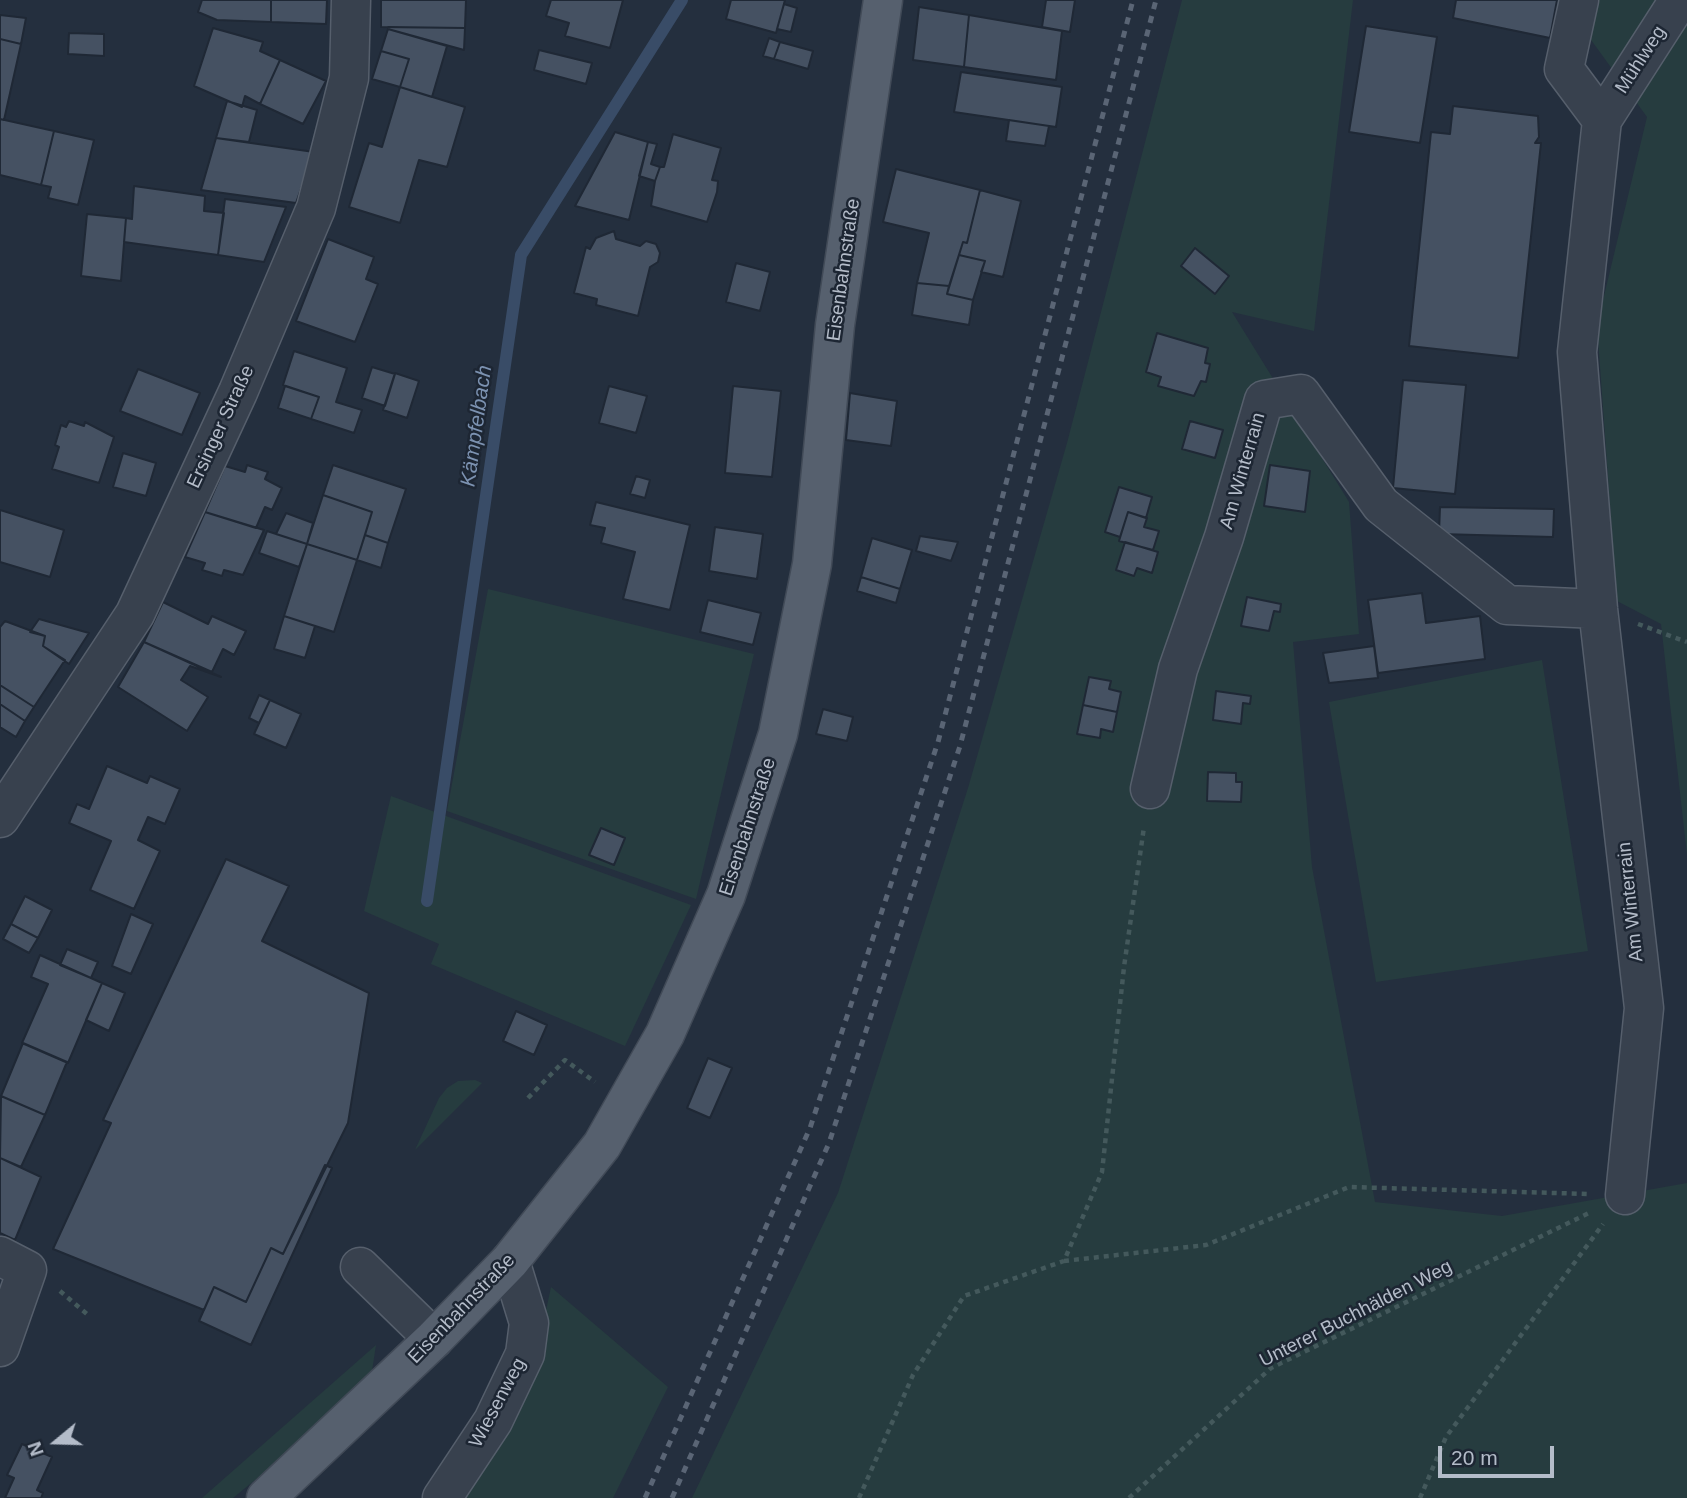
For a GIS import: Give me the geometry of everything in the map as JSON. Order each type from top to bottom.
[{"type":"main road","name":"Eisenbahnstraße","points":[[266,1498],[434,1339],[510,1261],[602,1146],[665,1034],[726,895],[778,734],[812,564],[835,325],[883,0]]},
{"type":"street","name":"Ersinger Straße","points":[[0,818],[135,614],[238,392],[316,208],[349,78],[351,0]]},
{"type":"street","points":[[1579,0],[1564,69],[1602,120]]},
{"type":"street","name":"Mühlweg","points":[[1602,120],[1679,0]]},
{"type":"street","name":"Am Winterrain","points":[[1602,120],[1577,352],[1598,610],[1644,1008],[1625,1195]]},
{"type":"street","name":"Am Winterrain","points":[[1150,789],[1178,669],[1224,537],[1264,400],[1301,394],[1381,505],[1507,606],[1598,610]]},
{"type":"street","points":[[0,1256],[27,1270],[0,1347]]},
{"type":"street","name":"Wiesenweg","points":[[442,1498],[493,1421],[525,1354],[529,1323],[510,1261]]},
{"type":"street","points":[[360,1267],[434,1339]]},
{"type":"path","points":[[1064,1261],[1102,1172],[1124,967],[1150,789]]},
{"type":"path","points":[[528,1098],[565,1060],[603,1088]]},
{"type":"path","points":[[859,1498],[913,1375],[964,1296],[1064,1261],[1206,1245],[1349,1187],[1625,1195]]},
{"type":"path","points":[[1420,1498],[1446,1437],[1625,1195]]},
{"type":"path","name":"Unterer Buchhälden Weg","points":[[1129,1498],[1271,1368],[1625,1195]]},
{"type":"green space","points":[[1182,0],[1353,0],[1314,331],[1232,312],[1349,502],[1359,634],[1293,642],[1312,867],[1375,1202],[1502,1216],[1687,1183],[1687,1498],[692,1498],[838,1193],[968,788],[1067,443]]},
{"type":"green space","points":[[1595,0],[1687,0],[1687,855],[1661,624],[1617,601],[1597,325],[1647,117],[1586,33]]},
{"type":"green space","points":[[488,589],[754,654],[696,899],[447,811]]},
{"type":"green space","points":[[1542,660],[1588,951],[1376,982],[1329,702]]},
{"type":"green space","points":[[391,796],[691,905],[625,1046],[431,964],[439,944],[364,911]]},
{"type":"green space","points":[[475,1080],[482,1083],[415,1150],[439,1098],[447,1088],[458,1081]]},
{"type":"green space","points":[[551,1287],[668,1387],[613,1498],[466,1498],[496,1442],[542,1329]]},
{"type":"green space","points":[[376,1345],[372,1371],[266,1471],[233,1498],[202,1498]]},
{"type":"building","points":[[202,0],[271,0],[271,22],[217,20],[198,12]]},
{"type":"building","points":[[271,0],[327,0],[326,24],[271,22]]},
{"type":"building","points":[[381,0],[466,0],[465,28],[381,27]]},
{"type":"building","points":[[551,0],[623,0],[610,48],[565,36],[569,23],[546,16]]},
{"type":"building","points":[[731,0],[785,0],[776,33],[726,19]]},
{"type":"building","points":[[1046,0],[1075,0],[1070,32],[1042,27]]},
{"type":"building","points":[[1456,0],[1557,0],[1550,38],[1453,18]]},
{"type":"building","points":[[784,4],[797,8],[791,32],[777,29]]},
{"type":"building","points":[[919,7],[969,15],[964,67],[913,60]]},
{"type":"building","points":[[0,15],[26,18],[21,44],[0,39]]},
{"type":"building","points":[[969,15],[1062,31],[1056,80],[964,67]]},
{"type":"building","points":[[1366,26],[1437,37],[1420,143],[1349,132]]},
{"type":"building","points":[[213,28],[263,42],[260,51],[280,60],[260,104],[245,96],[242,107],[194,86]]},
{"type":"building","points":[[465,28],[464,50],[388,29]]},
{"type":"building","points":[[388,29],[447,46],[432,97],[400,87],[409,59],[381,51]]},
{"type":"building","points":[[69,33],[104,34],[104,56],[68,54]]},
{"type":"building","points":[[769,38],[780,42],[774,59],[763,56]]},
{"type":"building","points":[[0,39],[21,44],[4,120],[0,119]]},
{"type":"building","points":[[780,42],[813,51],[808,69],[774,59]]},
{"type":"building","points":[[539,50],[592,63],[586,84],[534,70]]},
{"type":"building","points":[[381,51],[409,59],[400,87],[372,79]]},
{"type":"building","points":[[280,60],[326,81],[303,124],[260,104]]},
{"type":"building","points":[[961,72],[1062,87],[1056,127],[954,112]]},
{"type":"building","points":[[400,87],[465,107],[447,167],[419,160],[400,223],[349,207],[369,143],[382,147]]},
{"type":"building","points":[[227,101],[257,110],[249,142],[216,138]]},
{"type":"building","points":[[1453,106],[1538,116],[1539,137],[1535,143],[1541,143],[1518,358],[1409,346],[1431,132],[1450,134]]},
{"type":"building","points":[[0,119],[54,131],[41,185],[0,175]]},
{"type":"building","points":[[1009,120],[1049,126],[1045,146],[1006,141]]},
{"type":"building","points":[[54,131],[94,140],[78,205],[48,198],[51,187],[41,185]]},
{"type":"building","points":[[615,132],[648,142],[629,220],[575,206]]},
{"type":"building","points":[[673,134],[721,148],[712,180],[718,181],[717,192],[707,222],[651,206],[655,181],[660,167],[664,167]]},
{"type":"building","points":[[216,138],[314,152],[296,203],[201,190]]},
{"type":"building","points":[[648,142],[657,144],[651,164],[660,167],[655,181],[639,176]]},
{"type":"building","points":[[896,169],[980,190],[967,243],[963,242],[949,286],[917,283],[929,233],[883,222]]},
{"type":"building","points":[[134,186],[205,196],[204,211],[224,213],[218,255],[124,242],[126,218],[132,219]]},
{"type":"building","points":[[980,190],[1021,201],[1003,277],[981,272],[985,261],[959,255],[963,242],[967,243]]},
{"type":"building","points":[[225,199],[286,207],[264,262],[218,255]]},
{"type":"building","points":[[87,214],[126,218],[121,281],[81,276]]},
{"type":"building","points":[[614,231],[616,239],[640,246],[646,241],[656,244],[660,253],[658,262],[650,267],[638,316],[596,305],[597,299],[574,293],[586,247],[590,249],[596,238]]},
{"type":"building","points":[[328,239],[374,257],[366,279],[378,284],[355,342],[296,321]]},
{"type":"building","points":[[1195,248],[1229,276],[1215,294],[1181,266]]},
{"type":"building","points":[[959,255],[985,261],[973,300],[947,294]]},
{"type":"building","points":[[736,263],[770,272],[760,311],[726,302]]},
{"type":"building","points":[[917,283],[949,286],[947,294],[973,300],[969,325],[912,315]]},
{"type":"building","points":[[1157,333],[1208,348],[1205,363],[1210,364],[1206,382],[1201,381],[1194,396],[1158,386],[1161,377],[1146,372]]},
{"type":"building","points":[[294,351],[347,368],[336,402],[362,410],[354,433],[311,419],[319,397],[283,385]]},
{"type":"building","points":[[372,367],[395,374],[385,406],[362,398]]},
{"type":"building","points":[[138,369],[200,393],[182,435],[120,411]]},
{"type":"building","points":[[395,373],[419,381],[407,418],[383,410]]},
{"type":"building","points":[[1403,380],[1466,385],[1455,494],[1393,488]]},
{"type":"building","points":[[285,386],[319,397],[311,419],[278,408]]},
{"type":"building","points":[[609,386],[647,396],[636,433],[599,423]]},
{"type":"building","points":[[733,386],[781,391],[772,477],[725,473]]},
{"type":"building","points":[[850,393],[897,401],[891,446],[846,440]]},
{"type":"building","points":[[69,421],[84,426],[85,422],[114,437],[99,483],[52,469],[59,447],[55,445],[61,425],[66,427]]},
{"type":"building","points":[[1190,421],[1223,430],[1215,458],[1182,449]]},
{"type":"building","points":[[123,453],[156,463],[146,496],[113,487]]},
{"type":"building","points":[[247,465],[268,472],[265,479],[282,488],[272,510],[265,507],[256,528],[205,512],[225,466],[245,472]]},
{"type":"building","points":[[333,465],[406,489],[388,543],[365,535],[372,512],[323,495]]},
{"type":"building","points":[[1270,465],[1310,471],[1305,512],[1264,506]]},
{"type":"building","points":[[636,476],[650,480],[645,498],[630,494]]},
{"type":"building","points":[[1119,487],[1152,497],[1146,518],[1128,512],[1120,537],[1105,532]]},
{"type":"building","points":[[323,495],[372,512],[357,560],[307,544]]},
{"type":"building","points":[[596,502],[690,525],[670,610],[623,599],[635,552],[601,543],[605,528],[590,525]]},
{"type":"building","points":[[1440,507],[1554,509],[1553,537],[1439,534]]},
{"type":"building","points":[[0,510],[64,530],[50,577],[0,562]]},
{"type":"building","points":[[205,512],[264,530],[243,575],[224,570],[222,576],[202,570],[205,563],[185,557]]},
{"type":"building","points":[[1128,512],[1147,518],[1144,527],[1159,531],[1153,550],[1119,541]]},
{"type":"building","points":[[286,513],[313,523],[307,544],[276,534]]},
{"type":"building","points":[[715,527],[763,534],[757,579],[709,571]]},
{"type":"building","points":[[267,531],[307,544],[299,567],[259,553]]},
{"type":"building","points":[[365,535],[388,543],[381,568],[357,560]]},
{"type":"building","points":[[920,536],[958,542],[951,561],[916,551]]},
{"type":"building","points":[[872,538],[912,550],[900,589],[861,577]]},
{"type":"building","points":[[1125,542],[1158,552],[1152,573],[1137,568],[1134,576],[1116,570]]},
{"type":"building","points":[[307,544],[357,560],[334,632],[284,616]]},
{"type":"building","points":[[861,577],[900,589],[896,603],[857,591]]},
{"type":"building","points":[[1422,593],[1426,623],[1480,616],[1485,659],[1378,673],[1368,600]]},
{"type":"building","points":[[1247,597],[1281,604],[1280,612],[1274,611],[1269,631],[1241,626]]},
{"type":"building","points":[[708,600],[761,613],[753,645],[700,632]]},
{"type":"building","points":[[163,602],[208,624],[212,616],[246,631],[234,655],[223,649],[212,672],[144,642]]},
{"type":"building","points":[[284,616],[315,626],[305,658],[274,649]]},
{"type":"building","points":[[39,619],[89,633],[69,664],[43,646],[45,636],[30,632]]},
{"type":"building","points":[[5,621],[45,636],[43,646],[65,660],[34,707],[0,685],[0,627]]},
{"type":"building","points":[[144,642],[221,677],[190,666],[181,680],[208,697],[187,731],[118,687]]},
{"type":"building","points":[[1374,646],[1378,678],[1329,683],[1323,653]]},
{"type":"building","points":[[1089,677],[1111,681],[1109,689],[1121,692],[1117,712],[1083,705]]},
{"type":"building","points":[[0,685],[34,707],[25,721],[0,704]]},
{"type":"building","points":[[1216,691],[1251,696],[1250,704],[1243,703],[1241,724],[1213,720]]},
{"type":"building","points":[[259,695],[270,700],[259,723],[249,718]]},
{"type":"building","points":[[270,700],[301,714],[286,748],[254,734]]},
{"type":"building","points":[[0,704],[25,721],[16,737],[0,727]]},
{"type":"building","points":[[1083,705],[1117,712],[1113,732],[1101,729],[1100,738],[1077,734]]},
{"type":"building","points":[[823,709],[853,717],[847,741],[816,734]]},
{"type":"building","points":[[107,766],[147,783],[150,776],[180,789],[165,824],[148,817],[138,840],[160,851],[134,909],[90,890],[111,841],[69,823],[77,804],[89,809]]},
{"type":"building","points":[[1208,772],[1236,773],[1236,782],[1242,782],[1241,802],[1207,801]]},
{"type":"building","points":[[601,828],[625,838],[614,865],[589,855]]},
{"type":"building","points":[[226,859],[289,886],[262,941],[369,993],[348,1123],[283,1254],[271,1248],[246,1302],[214,1287],[204,1310],[53,1249],[111,1123],[103,1120]]},
{"type":"building","points":[[25,896],[52,910],[38,938],[11,924]]},
{"type":"building","points":[[131,914],[153,924],[131,974],[112,966]]},
{"type":"building","points":[[11,924],[38,938],[29,953],[3,939]]},
{"type":"building","points":[[67,949],[98,962],[91,978],[60,965]]},
{"type":"building","points":[[40,955],[102,983],[68,1063],[22,1043],[48,984],[31,977]]},
{"type":"building","points":[[102,983],[125,993],[109,1031],[86,1020]]},
{"type":"building","points":[[516,1011],[547,1025],[534,1055],[503,1041]]},
{"type":"building","points":[[23,1043],[67,1062],[45,1115],[1,1096]]},
{"type":"building","points":[[708,1058],[732,1068],[710,1118],[687,1108]]},
{"type":"building","points":[[1,1096],[45,1115],[21,1167],[0,1158]]},
{"type":"building","points":[[0,1158],[41,1177],[15,1240],[0,1233]]},
{"type":"building","points":[[325,1165],[332,1168],[251,1345],[199,1321],[214,1287],[246,1302],[271,1248],[283,1254]]},
{"type":"building","points":[[22,1444],[52,1457],[37,1490],[43,1493],[41,1498],[5,1498],[14,1478],[7,1475]]},
{"type":"waterway","name":"Kämpfelbach","points":[[427,901],[521,255],[682,0]]},
{"type":"railway","points":[[645,1498],[810,1128],[938,742],[1133,0]]},
{"type":"railway","points":[[672,1498],[829,1143],[960,746],[1156,0]]}]
